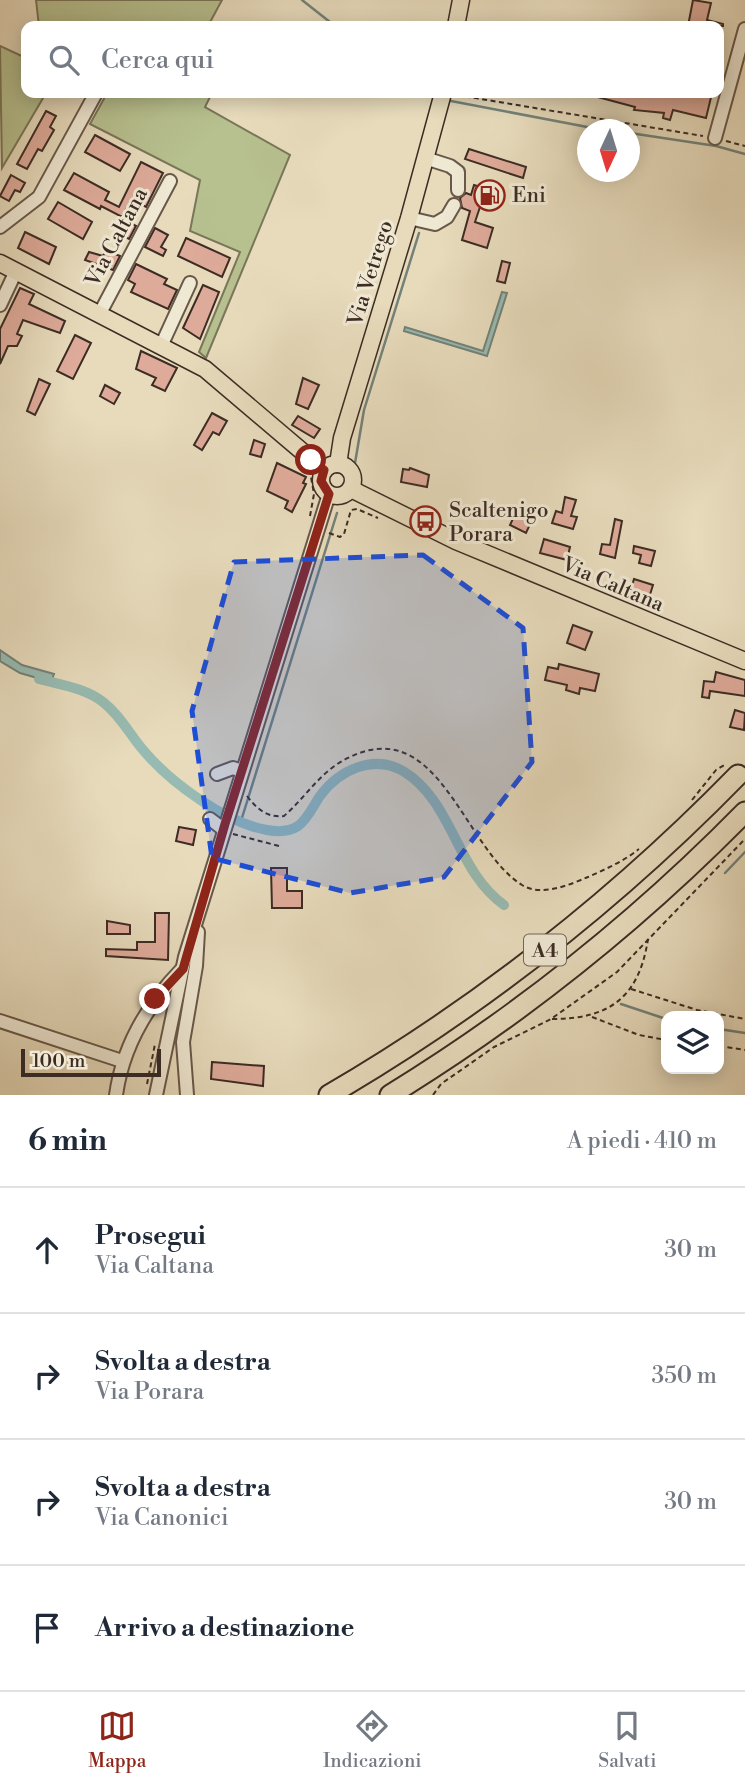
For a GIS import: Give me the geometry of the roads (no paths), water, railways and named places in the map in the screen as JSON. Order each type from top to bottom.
[{"type":"highway","name":"A4","points":[[329,1095],[455,1016],[550,946],[637,874],[732,770]]},
{"type":"highway","name":"A4","points":[[390,1095],[482,1035],[615,933],[708,850],[745,812]]},
{"type":"main road","points":[[457,21],[461,0]]},
{"type":"main road","name":"Via Vetrego","points":[[324,470],[342,438],[409,218],[442,98]]},
{"type":"main road","name":"Via Caltana","points":[[0,263],[162,344],[205,369],[324,470],[350,470],[353,482],[351,489],[456,541],[745,662]]},
{"type":"main road","points":[[324,470],[321,481],[329,494],[341,496],[351,489]]},
{"type":"street","points":[[715,138],[745,29]]},
{"type":"street","points":[[0,227],[39,197],[93,98]]},
{"type":"street","points":[[425,158],[450,166],[458,172],[458,190]]},
{"type":"street","name":"Via Caltana","points":[[100,313],[170,181]]},
{"type":"street","points":[[409,218],[441,222],[454,205]]},
{"type":"street","points":[[0,305],[16,271]]},
{"type":"street","points":[[162,344],[190,284]]},
{"type":"street","points":[[151,1090],[224,826],[240,797],[242,771],[329,494]]},
{"type":"street","points":[[217,774],[233,768],[242,771]]},
{"type":"street","points":[[210,819],[224,826]]},
{"type":"street","points":[[187,1095],[183,1042],[196,966],[201,904]]},
{"type":"street","points":[[116,1095],[122,1061],[155,999],[183,969]]},
{"type":"street","points":[[0,1021],[122,1061]]},
{"type":"water","points":[[502,292],[507,293],[487,356],[404,331],[405,327],[483,351]]},
{"type":"water","points":[[0,650],[22,665],[54,674],[51,682],[20,673],[0,661]]},
{"type":"waterway","points":[[302,0],[329,21]]},
{"type":"waterway","points":[[451,101],[577,125]]},
{"type":"waterway","points":[[640,135],[716,146],[745,154]]},
{"type":"waterway","points":[[355,463],[364,410],[419,233]]},
{"type":"waterway","points":[[241,821],[337,513]]},
{"type":"waterway","points":[[39,679],[96,697],[115,713],[139,745],[169,776],[200,800],[251,826],[275,831],[298,826],[328,787],[357,767],[380,764],[403,771],[420,784],[433,800],[475,874],[488,891],[504,905]]},
{"type":"waterway","points":[[725,873],[745,852]]},
{"type":"waterway","points":[[621,1004],[661,1017]]},
{"type":"waterway","points":[[724,1030],[745,1033]]},
{"type":"place","name":"Eni","points":[[489,195]]},
{"type":"place","name":"Scaltenigo Porara","points":[[426,522]]}]
